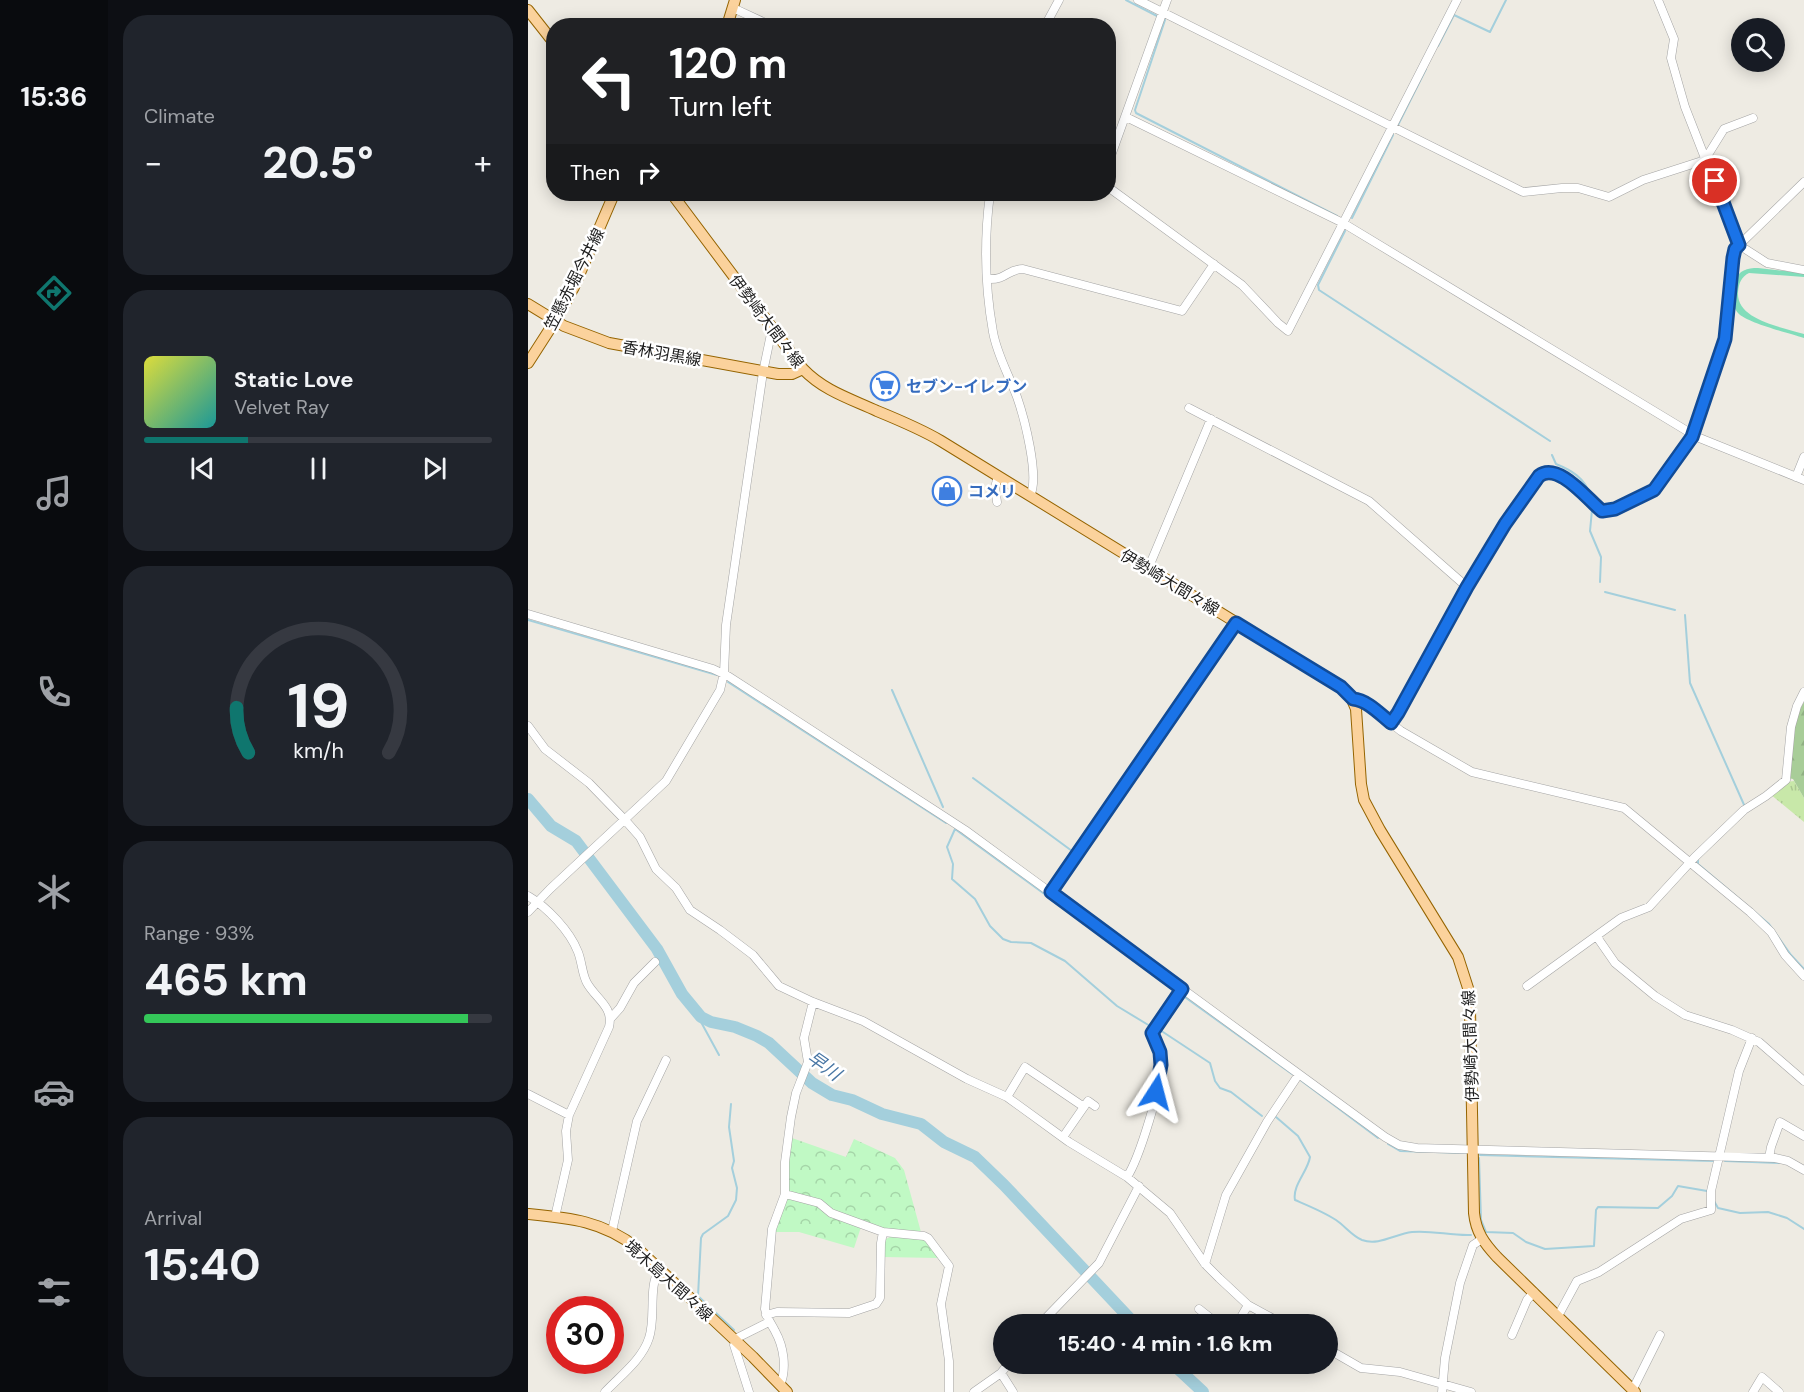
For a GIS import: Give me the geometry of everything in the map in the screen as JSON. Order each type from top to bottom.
[{"type":"main road","points":[[528,10],[546,33]]},
{"type":"main road","name":"笠懸赤堀今井線","points":[[528,363],[555,321],[583,267],[611,201]]},
{"type":"main road","name":"伊勢崎大間々線","points":[[677,201],[803,369],[830,391],[928,434],[1341,687],[1353,699],[1358,718],[1361,784],[1364,800],[1453,948],[1467,980],[1470,1010],[1475,1220],[1482,1239]]},
{"type":"main road","name":"香林羽黒線","points":[[528,304],[555,321],[609,343],[763,372],[786,375],[796,374],[803,369]]},
{"type":"main road","name":"境木島大間々線","points":[[528,1214],[597,1224],[630,1243],[783,1388]]},
{"type":"main road","points":[[1482,1239],[1633,1390]]},
{"type":"street","points":[[1049,18],[1059,0]]},
{"type":"street","points":[[1138,0],[1527,193],[1543,189],[1578,188],[1609,197],[1643,180],[1706,158],[1724,129],[1753,118]]},
{"type":"street","points":[[1116,143],[1167,0]]},
{"type":"street","points":[[1116,194],[1242,285],[1288,331],[1456,0]]},
{"type":"street","points":[[1658,0],[1674,39],[1671,58],[1685,107],[1739,245],[1767,263],[1804,270]]},
{"type":"street","points":[[734,4],[758,18]]},
{"type":"street","points":[[1126,117],[1343,223],[1693,435],[1802,480],[1804,458]]},
{"type":"street","points":[[1391,723],[1467,587],[1531,484],[1543,472],[1568,480],[1600,510],[1610,511],[1654,490],[1693,435],[1725,339],[1735,249],[1804,182]]},
{"type":"street","points":[[989,201],[985,234],[992,323],[995,344],[1018,401],[1030,451],[1033,486],[1030,496]]},
{"type":"street","points":[[988,279],[999,279],[1013,270],[1023,269],[1182,311],[1214,264]]},
{"type":"street","points":[[528,912],[578,862],[666,781],[720,690],[724,673],[726,625],[763,372],[774,329]]},
{"type":"street","points":[[1189,408],[1369,501],[1467,587]]},
{"type":"street","points":[[1148,569],[1211,419]]},
{"type":"street","points":[[997,501],[995,487],[998,477]]},
{"type":"street","points":[[528,614],[724,673],[953,822],[1399,1145],[1417,1148],[1769,1158],[1784,1159],[1803,1167]]},
{"type":"street","points":[[1051,892],[1236,623]]},
{"type":"street","points":[[1527,986],[1621,918],[1649,907],[1690,862],[1744,810],[1786,780],[1791,727],[1804,692]]},
{"type":"street","points":[[1353,699],[1368,705],[1429,748],[1472,772],[1624,808],[1765,926],[1776,938],[1785,955],[1804,976]]},
{"type":"street","points":[[528,726],[545,749],[589,783],[640,837],[656,869],[676,888],[690,910],[753,954],[784,989],[863,1021],[967,1079],[1007,1097],[1063,1137],[1127,1177],[1170,1213],[1204,1264],[1248,1305],[1265,1314]]},
{"type":"street","points":[[528,896],[538,902],[558,923],[576,948],[587,984],[608,1009],[611,1018]]},
{"type":"street","points":[[1597,937],[1615,963],[1678,1012],[1752,1038],[1773,1052],[1804,1081]]},
{"type":"street","points":[[555,1217],[568,1160],[566,1131],[569,1115],[611,1018],[620,1008],[634,983],[655,962]]},
{"type":"street","points":[[1127,1177],[1139,1151],[1161,1071],[1160,1052],[1152,1033],[1182,989]]},
{"type":"street","points":[[783,1388],[781,1347],[767,1319],[772,1229],[785,1194],[786,1150],[793,1105],[807,1065],[808,1055],[804,1038],[813,1002]]},
{"type":"street","points":[[1558,1316],[1576,1281],[1599,1272],[1680,1219],[1711,1210],[1711,1191],[1739,1071],[1752,1038]]},
{"type":"street","points":[[612,1231],[637,1121],[666,1060]]},
{"type":"street","points":[[1007,1097],[1025,1067],[1084,1107]]},
{"type":"street","points":[[1204,1264],[1227,1195],[1267,1122],[1299,1074]]},
{"type":"street","points":[[528,1094],[569,1115]]},
{"type":"street","points":[[1063,1137],[1088,1101],[1095,1106]]},
{"type":"street","points":[[1769,1158],[1780,1122],[1804,1136]]},
{"type":"street","points":[[1050,1314],[1101,1259],[1139,1186]]},
{"type":"street","points":[[785,1194],[819,1203],[831,1213],[883,1232],[926,1237],[948,1264],[941,1304],[949,1361],[949,1392]]},
{"type":"street","points":[[749,1392],[735,1349],[739,1337],[777,1312],[849,1313],[876,1304],[880,1294],[883,1232]]},
{"type":"street","points":[[1442,1388],[1460,1283],[1473,1245],[1482,1239]]},
{"type":"street","points":[[605,1392],[630,1368],[648,1342],[652,1330],[655,1278],[659,1270]]},
{"type":"street","points":[[1512,1335],[1527,1300],[1534,1292]]},
{"type":"street","points":[[1243,1314],[1248,1305]]},
{"type":"street","points":[[1199,1309],[1205,1314]]},
{"type":"street","points":[[1633,1390],[1660,1335]]},
{"type":"street","points":[[1338,1355],[1361,1368],[1400,1372],[1442,1388],[1471,1392]]},
{"type":"street","points":[[974,1392],[1000,1374]]},
{"type":"street","points":[[1002,1374],[1013,1392]]},
{"type":"street","points":[[1753,1392],[1762,1377],[1779,1392]]},
{"type":"green space","points":[[1758,268],[1804,273],[1804,277],[1749,273],[1741,281],[1738,292],[1739,302],[1752,316],[1804,334],[1804,338],[1750,320],[1736,310],[1733,293],[1737,277],[1744,270]]},
{"type":"green space","points":[[1804,702],[1804,798],[1793,779],[1788,778],[1796,716]]},
{"type":"green space","points":[[1794,781],[1804,798],[1804,822],[1770,794],[1786,782]]},
{"type":"green space","points":[[792,1138],[846,1157],[854,1139],[895,1158],[904,1170],[921,1232],[894,1232],[834,1212],[817,1199],[788,1192],[788,1164]]},
{"type":"green space","points":[[787,1198],[816,1205],[861,1227],[854,1248],[799,1232],[775,1232]]},
{"type":"green space","points":[[890,1237],[923,1238],[939,1258],[883,1257],[884,1240]]},
{"type":"waterway","points":[[1126,0],[1157,16]]},
{"type":"waterway","points":[[1438,46],[1454,15],[1490,32],[1506,0]]},
{"type":"waterway","points":[[1165,20],[1135,110],[1136,113],[1337,216]]},
{"type":"waterway","points":[[1398,125],[1426,69]]},
{"type":"waterway","points":[[1352,218],[1393,135]]},
{"type":"waterway","points":[[1345,231],[1318,285],[1319,290],[1550,441]]},
{"type":"waterway","points":[[1552,455],[1556,464],[1581,479],[1590,495]]},
{"type":"waterway","points":[[1592,510],[1590,531],[1601,557],[1600,582]]},
{"type":"waterway","points":[[1605,592],[1675,610]]},
{"type":"waterway","points":[[1685,615],[1690,683],[1745,807]]},
{"type":"waterway","points":[[528,620],[717,675]]},
{"type":"waterway","points":[[728,682],[946,823]]},
{"type":"waterway","points":[[892,690],[943,807]]},
{"type":"waterway","points":[[973,778],[1072,851]]},
{"type":"waterway","name":"早川","points":[[528,799],[551,826],[576,841],[657,949],[682,994],[701,1017],[711,1022],[735,1027],[769,1043],[812,1083],[832,1095],[852,1100],[882,1114],[921,1124],[944,1142],[975,1157],[1126,1314]]},
{"type":"waterway","points":[[1150,1026],[1117,1006],[1065,961],[1031,943],[1011,942],[1003,939],[990,926],[975,899],[952,879],[953,864],[947,847],[955,829],[1175,989]]},
{"type":"waterway","points":[[1698,859],[1698,864],[1769,924],[1804,969]]},
{"type":"waterway","points":[[1182,995],[1292,1074]]},
{"type":"waterway","points":[[701,1017],[701,1022],[719,1055]]},
{"type":"waterway","points":[[1160,1030],[1210,1063],[1215,1081],[1220,1088],[1231,1092],[1262,1116]]},
{"type":"waterway","points":[[1299,1079],[1378,1138]]},
{"type":"waterway","points":[[731,1104],[729,1127],[734,1161],[732,1168],[737,1188],[736,1200],[728,1216],[703,1234],[701,1238],[698,1296],[734,1330]]},
{"type":"waterway","points":[[1276,1117],[1298,1136],[1310,1157],[1296,1189],[1295,1200],[1331,1217],[1362,1240],[1375,1242],[1412,1232],[1471,1235]]},
{"type":"waterway","points":[[1388,1144],[1400,1151],[1466,1153]]},
{"type":"waterway","points":[[1480,1155],[1714,1161]]},
{"type":"waterway","points":[[1479,1158],[1481,1220],[1486,1232],[1513,1233],[1526,1242],[1545,1249],[1594,1246],[1598,1207],[1658,1208],[1672,1196],[1678,1186],[1707,1191]]},
{"type":"waterway","points":[[1725,1161],[1779,1163]]},
{"type":"waterway","points":[[1714,1201],[1718,1208],[1740,1213],[1768,1212],[1787,1218],[1804,1229]]},
{"type":"waterway","name":"早川","points":[[1184,1374],[1203,1392]]},
{"type":"place","name":"セブン-イレブン","points":[[885,386]]},
{"type":"place","name":"コメリ","points":[[947,491]]},
{"type":"route","points":[[1156,1092],[1161,1065],[1160,1052],[1152,1033],[1182,989],[1051,892],[1236,623],[1341,687],[1353,699],[1368,705],[1391,723],[1505,524],[1531,484],[1543,472],[1568,480],[1602,511],[1615,509],[1648,494],[1657,487],[1665,472],[1691,439],[1723,348],[1727,329],[1733,258],[1735,249],[1739,245],[1715,181]]}]
